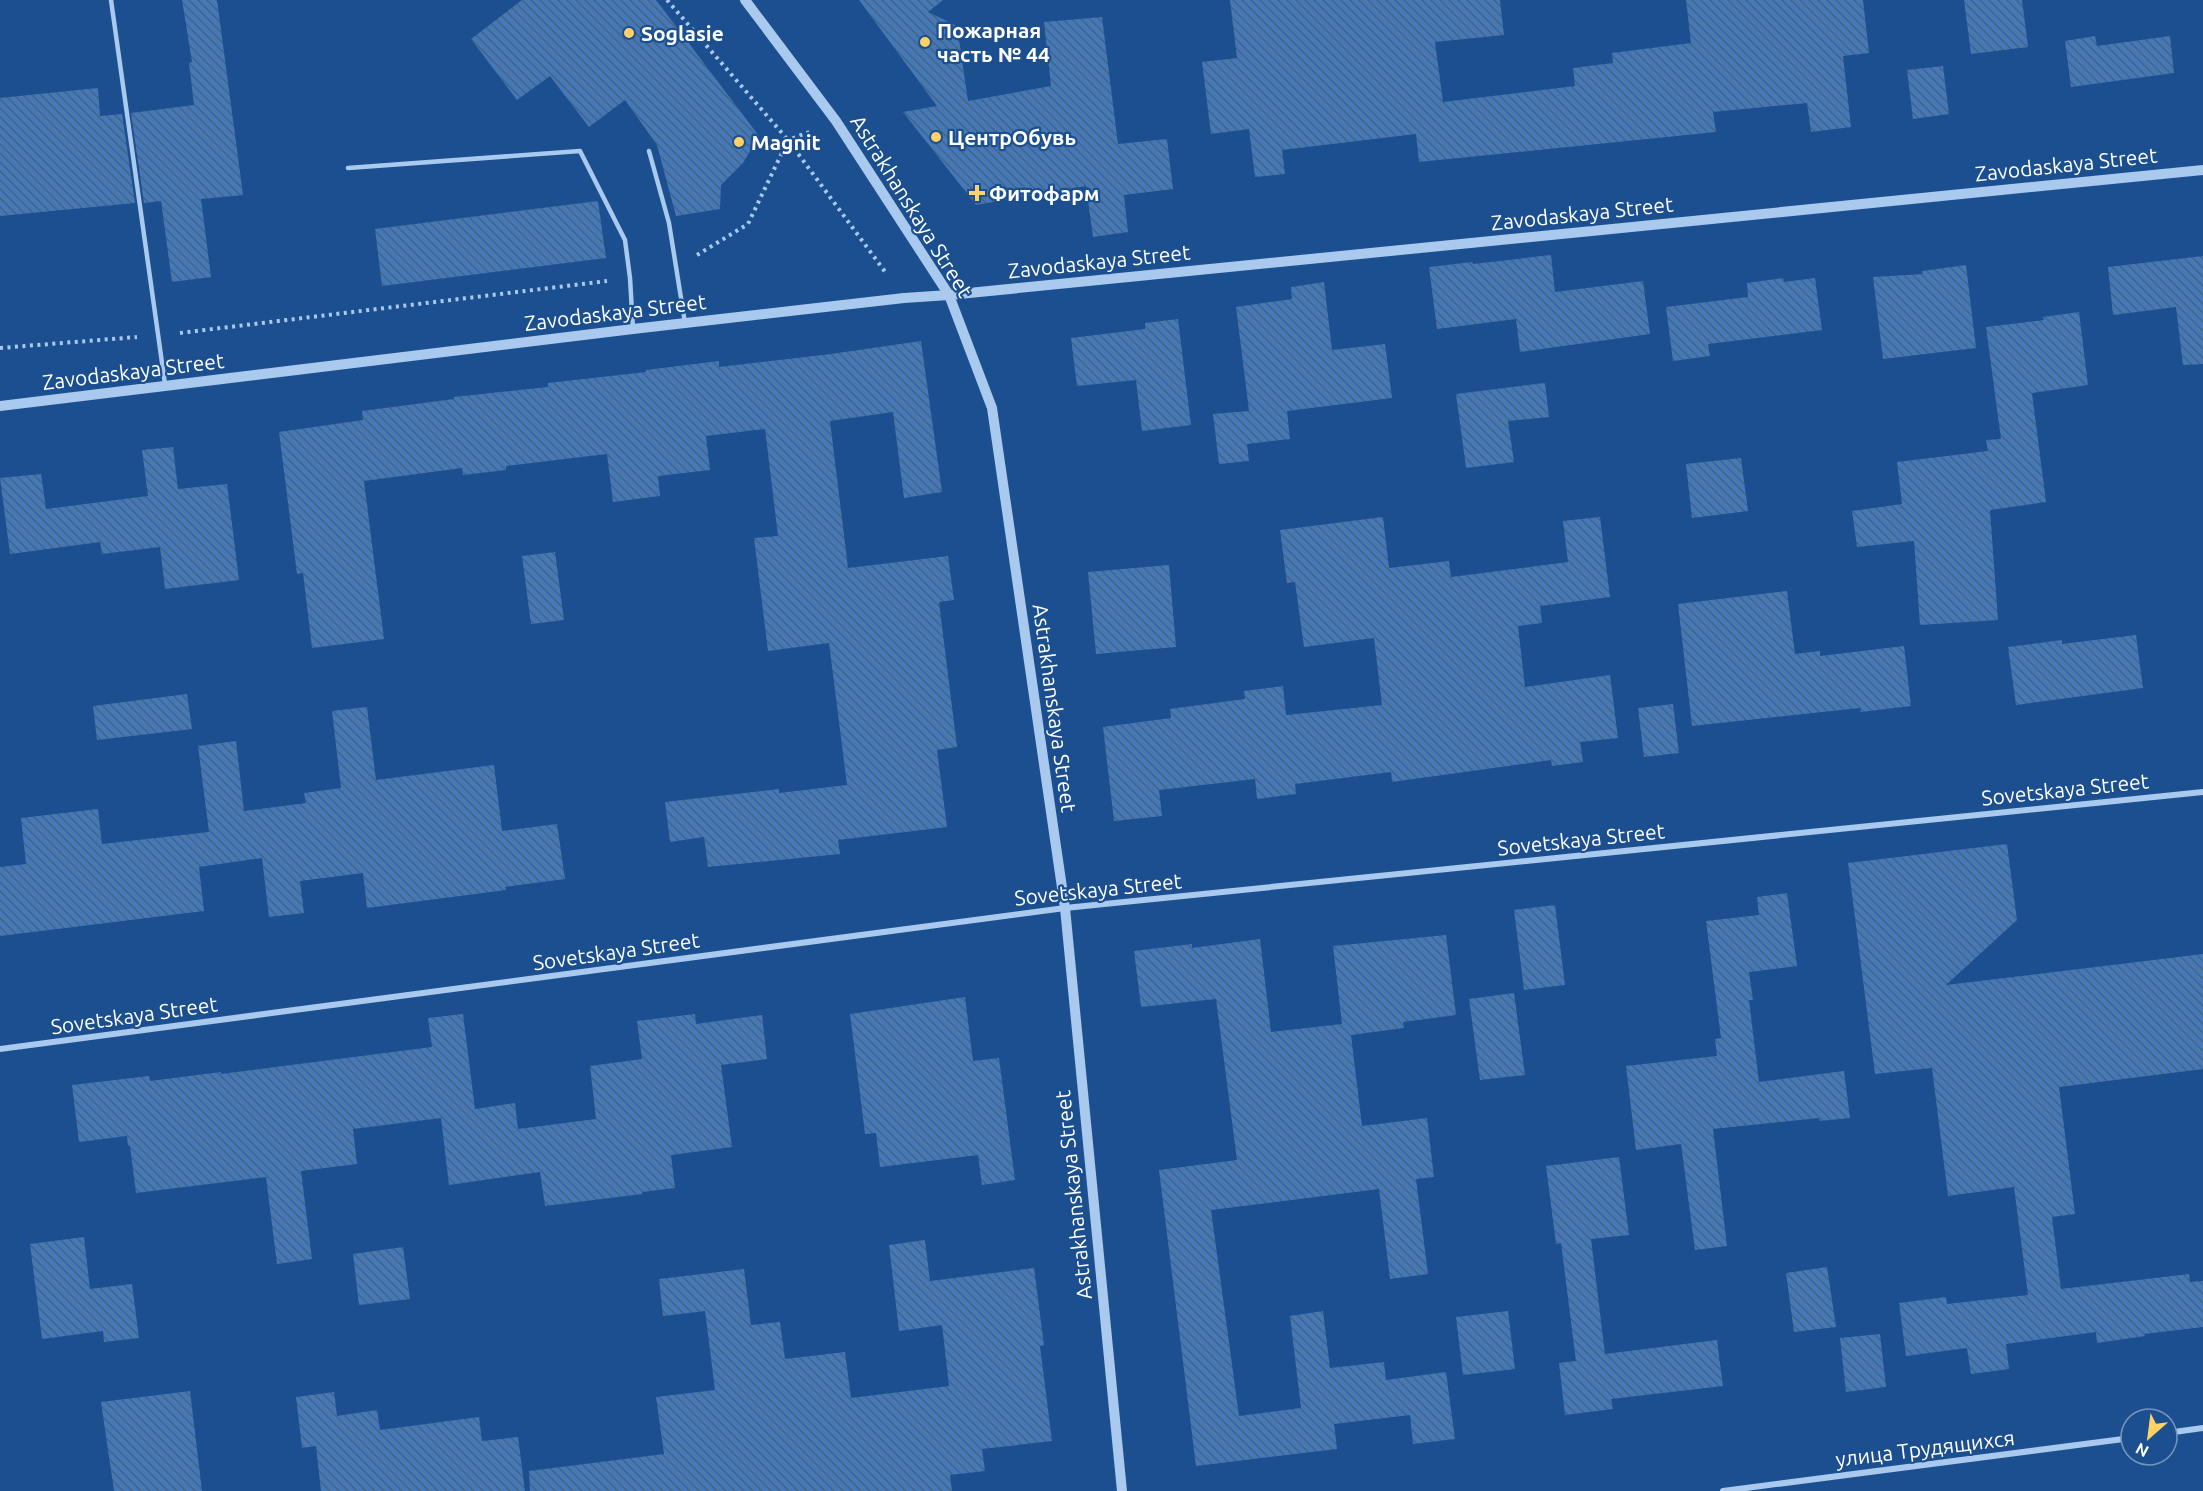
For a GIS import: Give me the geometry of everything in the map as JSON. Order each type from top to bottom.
[{"type":"street","name":"Astrakhanskaya Street","points":[[745,0],[836,121],[949,295],[992,408],[1065,908],[1122,1491]]},
{"type":"street","name":"Zavodaskaya Street","points":[[0,406],[904,298],[2203,170]]},
{"type":"street","name":"Sovetskaya Street","points":[[0,1049],[1065,908],[2203,792]]},
{"type":"street","points":[[2179,1431],[2203,1428]]},
{"type":"street","name":"улица Трудящихся","points":[[1723,1491],[2119,1440]]},
{"type":"lane","points":[[111,0],[166,387]]},
{"type":"lane","points":[[348,168],[580,151],[625,240],[633,329]]},
{"type":"lane","points":[[649,151],[669,223],[685,323]]},
{"type":"path","points":[[668,0],[788,140],[904,298]]},
{"type":"path","points":[[676,268],[748,224],[788,140],[836,121]]},
{"type":"path","points":[[0,348],[158,336],[630,278]]},
{"type":"building","points":[[182,0],[217,0],[243,195],[201,199],[211,277],[172,282],[161,201],[144,203],[131,113],[194,105],[189,63],[192,62]]},
{"type":"building","points":[[522,0],[656,0],[759,136],[743,163],[721,185],[720,209],[676,216],[657,145],[625,100],[589,127],[550,76],[517,100],[471,39]]},
{"type":"building","points":[[859,0],[943,0],[928,12],[957,26],[968,101],[1051,86],[1044,22],[1102,17],[1118,144],[1167,139],[1173,189],[1124,195],[1128,232],[1093,237],[1086,186],[976,205],[903,112],[937,106]]},
{"type":"building","points":[[1230,0],[1500,0],[1504,35],[1435,42],[1443,102],[1575,86],[1573,68],[1613,63],[1612,53],[1691,43],[1686,0],[1863,0],[1869,53],[1843,56],[1851,127],[1811,132],[1807,103],[1713,112],[1716,132],[1419,162],[1416,134],[1282,150],[1285,174],[1255,177],[1249,129],[1211,134],[1202,62],[1237,58]]},
{"type":"building","points":[[1964,0],[2022,0],[2028,47],[1971,54]]},
{"type":"building","points":[[2095,36],[2097,46],[2170,36],[2174,73],[2071,87],[2065,41]]},
{"type":"building","points":[[1943,66],[1949,114],[1913,119],[1907,70]]},
{"type":"building","points":[[98,88],[100,116],[122,114],[135,203],[0,216],[0,98]]},
{"type":"building","points":[[598,201],[606,258],[382,286],[375,229]]},
{"type":"building","points":[[1551,255],[1555,292],[1643,281],[1650,334],[1520,352],[1516,319],[1437,329],[1429,267]]},
{"type":"building","points":[[2203,256],[2203,364],[2183,365],[2176,307],[2113,315],[2108,267]]},
{"type":"building","points":[[1966,265],[1976,348],[1883,359],[1873,277],[1923,274],[1922,271]]},
{"type":"building","points":[[1783,278],[1784,282],[1815,278],[1822,330],[1708,344],[1710,356],[1673,361],[1666,307],[1748,297],[1747,283]]},
{"type":"building","points":[[1324,282],[1332,350],[1385,344],[1392,398],[1287,411],[1290,439],[1247,444],[1249,461],[1219,464],[1213,414],[1249,411],[1236,307],[1292,299],[1291,287]]},
{"type":"building","points":[[2079,312],[2088,385],[2032,393],[2046,502],[1990,510],[1998,620],[1920,625],[1914,541],[1857,547],[1852,511],[1902,504],[1897,462],[1988,451],[1986,440],[2001,439],[1986,327],[2044,320],[2043,317]]},
{"type":"building","points":[[1178,319],[1191,425],[1142,431],[1136,380],[1077,386],[1071,338],[1145,329],[1145,323]]},
{"type":"building","points":[[921,341],[942,492],[904,498],[893,412],[830,421],[848,568],[948,556],[954,600],[939,602],[957,747],[937,750],[947,827],[838,840],[840,854],[708,867],[704,837],[670,842],[665,802],[779,789],[779,793],[847,785],[829,643],[768,651],[754,538],[778,536],[765,429],[706,436],[710,470],[658,476],[660,496],[613,502],[607,454],[506,466],[506,470],[463,475],[462,468],[364,481],[384,639],[312,648],[303,573],[297,574],[279,432],[363,420],[362,411],[454,399],[454,397],[548,387],[548,383],[719,361],[719,367]]},
{"type":"building","points":[[1545,383],[1549,417],[1508,421],[1514,462],[1466,468],[1456,394]]},
{"type":"building","points":[[173,447],[178,489],[227,484],[239,580],[165,589],[160,547],[102,554],[100,542],[10,554],[0,478],[41,474],[46,509],[148,496],[142,450]]},
{"type":"building","points":[[1741,458],[1748,511],[1692,518],[1686,464]]},
{"type":"building","points":[[1383,517],[1389,568],[1449,561],[1451,577],[1568,562],[1563,521],[1600,517],[1610,597],[1540,606],[1542,623],[1518,626],[1525,687],[1610,675],[1618,738],[1580,742],[1583,762],[1552,766],[1551,760],[1392,782],[1391,772],[1295,784],[1296,794],[1257,799],[1255,779],[1159,790],[1162,816],[1114,821],[1103,727],[1171,718],[1170,709],[1245,699],[1244,691],[1283,686],[1286,715],[1382,705],[1374,638],[1304,647],[1295,582],[1287,583],[1280,530]]},
{"type":"building","points":[[555,552],[564,620],[531,624],[522,556]]},
{"type":"building","points":[[1169,565],[1176,647],[1096,654],[1088,572]]},
{"type":"building","points":[[1787,591],[1795,654],[1820,651],[1820,656],[1904,646],[1911,706],[1861,712],[1860,708],[1692,726],[1678,604]]},
{"type":"building","points":[[2136,635],[2143,688],[2016,705],[2008,647],[2062,640],[2062,644]]},
{"type":"building","points":[[187,694],[192,729],[97,740],[93,706]]},
{"type":"building","points":[[1673,704],[1679,753],[1644,757],[1638,708]]},
{"type":"building","points":[[367,707],[376,780],[494,765],[502,831],[557,824],[565,879],[505,887],[506,890],[367,908],[363,873],[300,881],[304,913],[269,917],[262,858],[199,867],[204,911],[0,936],[0,867],[26,864],[21,818],[98,809],[102,844],[209,832],[198,746],[236,741],[244,811],[306,803],[304,793],[341,788],[332,711]]},
{"type":"building","points":[[2007,844],[2017,920],[1946,985],[2203,954],[2203,1069],[2059,1087],[2075,1214],[2052,1217],[2061,1289],[2189,1274],[2190,1282],[2203,1281],[2203,1327],[2144,1334],[2145,1336],[2097,1343],[2096,1332],[2006,1344],[2009,1369],[1971,1374],[1967,1348],[1906,1356],[1899,1303],[1946,1297],[1947,1304],[2028,1295],[2014,1187],[1948,1196],[1932,1068],[1875,1074],[1848,863]]},
{"type":"building","points":[[1787,893],[1797,966],[1749,972],[1753,1000],[1749,1000],[1759,1082],[1844,1071],[1850,1118],[1820,1121],[1819,1118],[1713,1129],[1727,1246],[1695,1250],[1681,1144],[1636,1150],[1626,1066],[1717,1056],[1715,1039],[1721,1038],[1706,921],[1759,915],[1757,897]]},
{"type":"building","points":[[1555,905],[1565,985],[1524,990],[1514,910]]},
{"type":"building","points":[[1446,935],[1456,1015],[1403,1022],[1404,1028],[1351,1035],[1362,1126],[1427,1118],[1434,1177],[1416,1179],[1428,1274],[1390,1279],[1379,1189],[1211,1210],[1239,1416],[1301,1408],[1290,1316],[1323,1311],[1330,1368],[1384,1362],[1386,1380],[1446,1372],[1455,1439],[1413,1444],[1410,1415],[1334,1424],[1337,1449],[1196,1466],[1159,1170],[1237,1160],[1216,999],[1141,1007],[1134,951],[1192,944],[1192,948],[1260,939],[1271,1032],[1342,1024],[1333,946]]},
{"type":"building","points":[[1514,993],[1525,1075],[1480,1080],[1469,999]]},
{"type":"building","points":[[965,997],[973,1061],[999,1058],[1015,1180],[982,1185],[978,1155],[880,1167],[876,1133],[865,1134],[850,1014]]},
{"type":"building","points":[[463,1014],[475,1109],[515,1103],[518,1129],[596,1119],[590,1066],[642,1059],[637,1021],[695,1014],[696,1024],[762,1015],[767,1059],[721,1065],[732,1147],[671,1155],[675,1188],[642,1192],[642,1194],[545,1206],[540,1172],[449,1185],[441,1118],[353,1129],[357,1164],[301,1171],[312,1259],[277,1264],[266,1177],[136,1193],[127,1136],[79,1142],[72,1085],[149,1076],[150,1081],[221,1072],[221,1074],[432,1047],[428,1018]]},
{"type":"building","points":[[1619,1157],[1629,1235],[1591,1239],[1605,1354],[1717,1340],[1723,1386],[1611,1399],[1613,1409],[1565,1415],[1559,1363],[1576,1361],[1561,1243],[1556,1244],[1546,1166]]},
{"type":"building","points":[[84,1237],[90,1289],[132,1284],[139,1338],[104,1342],[103,1331],[42,1339],[30,1244]]},
{"type":"building","points":[[925,1240],[930,1281],[1034,1268],[1044,1345],[1040,1346],[1052,1441],[982,1449],[985,1471],[950,1475],[952,1491],[530,1491],[529,1471],[664,1454],[656,1397],[715,1390],[705,1311],[663,1316],[659,1279],[744,1269],[751,1325],[780,1322],[785,1359],[845,1352],[851,1398],[949,1386],[942,1325],[899,1331],[889,1245]]},
{"type":"building","points":[[403,1247],[410,1299],[359,1305],[353,1254]]},
{"type":"building","points":[[1827,1267],[1836,1327],[1794,1332],[1786,1273]]},
{"type":"building","points":[[1508,1311],[1515,1369],[1463,1375],[1456,1317]]},
{"type":"building","points":[[1880,1334],[1886,1387],[1846,1392],[1840,1338]]},
{"type":"building","points":[[190,1391],[202,1491],[114,1491],[101,1402]]},
{"type":"building","points":[[334,1392],[337,1416],[377,1410],[380,1430],[479,1417],[482,1441],[518,1437],[525,1491],[321,1491],[316,1446],[302,1448],[296,1397]]},
{"type":"place","name":"Soglasie","points":[[629,33]]},
{"type":"place","name":"Пожарная часть № 44","points":[[925,42]]},
{"type":"place","name":"ЦентрОбувь","points":[[936,137]]},
{"type":"place","name":"Magnit","points":[[739,142]]},
{"type":"place","name":"Фитофарм","points":[[977,193]]}]
